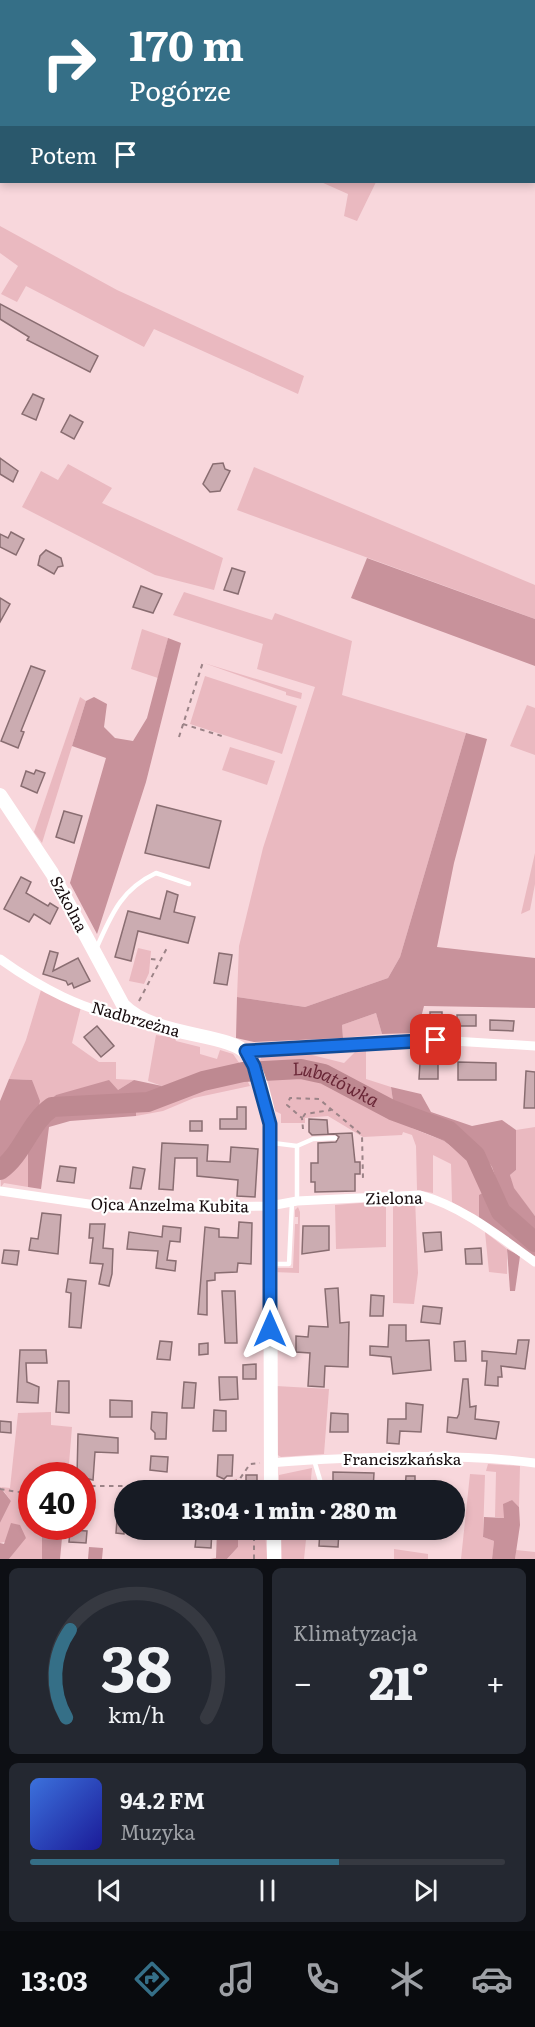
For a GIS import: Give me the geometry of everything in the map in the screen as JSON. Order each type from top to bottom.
[{"type":"street","name":"Szkolna","points":[[0,795],[52,873],[116,995],[132,1015]]},
{"type":"street","name":"Nadbrzeżna","points":[[0,959],[27,977],[109,1014],[132,1015],[150,1023],[228,1043],[246,1051]]},
{"type":"street","points":[[270,1480],[269,1117],[254,1066],[246,1051],[436,1040],[535,1046]]},
{"type":"street","name":"Ojca Anzelma Kubita","points":[[0,1191],[116,1208],[270,1206]]},
{"type":"street","name":"Zielona","points":[[270,1206],[295,1202],[420,1195],[437,1200],[492,1231],[535,1262]]},
{"type":"street","name":"Franciszkańska","points":[[269,1463],[314,1460],[496,1458],[535,1463]]},
{"type":"street","points":[[273,1540],[274,1559]]},
{"type":"lane","points":[[95,953],[121,898],[138,881],[156,873],[189,884]]},
{"type":"lane","points":[[270,1143],[297,1146],[313,1139],[335,1138]]},
{"type":"lane","points":[[270,1264],[289,1264],[297,1146]]},
{"type":"lane","points":[[314,1460],[320,1480]]},
{"type":"path","points":[[179,736],[203,662]]},
{"type":"path","points":[[183,724],[225,737]]},
{"type":"path","points":[[140,999],[168,946]]},
{"type":"path","points":[[151,959],[160,960]]},
{"type":"path","points":[[303,1129],[302,1118],[287,1105],[290,1098],[319,1099],[362,1135],[363,1179]]},
{"type":"path","points":[[302,1118],[305,1114],[331,1110]]},
{"type":"path","points":[[96,1486],[148,1486],[189,1490],[225,1488],[237,1483],[250,1464],[269,1463]]},
{"type":"path","points":[[0,1490],[18,1492]]},
{"type":"path","points":[[254,1540],[254,1559]]},
{"type":"shaded area","points":[[323,183],[376,183],[357,221],[344,216],[348,194]]},
{"type":"shaded area","points":[[0,226],[117,290],[304,376],[298,394],[154,329],[144,347],[26,286],[17,302],[1,294],[18,266],[0,253]]},
{"type":"shaded area","points":[[68,464],[112,488],[102,503],[223,558],[214,590],[155,575],[22,507],[41,471],[58,480]]},
{"type":"shaded area","points":[[254,467],[535,585],[535,619],[237,510]]},
{"type":"shaded area","points":[[367,558],[535,619],[535,666],[351,598]]},
{"type":"shaded area","points":[[184,592],[272,620],[275,613],[352,641],[342,695],[466,733],[400,957],[388,978],[305,1007],[237,997],[239,946],[263,848],[315,687],[257,669],[263,644],[173,615]]},
{"type":"shaded area","points":[[142,629],[168,638],[158,678],[131,669]]},
{"type":"shaded area","points":[[168,638],[181,643],[146,782],[97,934],[70,883],[106,758],[72,746],[86,701],[94,697],[107,704],[104,727],[115,738],[133,741],[147,718]]},
{"type":"shaded area","points":[[204,663],[302,693],[301,699],[286,695],[286,692]]},
{"type":"shaded area","points":[[205,676],[297,706],[282,754],[190,724]]},
{"type":"shaded area","points":[[80,697],[86,701],[42,843],[34,832]]},
{"type":"shaded area","points":[[527,705],[535,708],[535,755],[510,746]]},
{"type":"shaded area","points":[[466,733],[487,739],[454,863],[437,947],[535,958],[535,1008],[424,1006],[417,1033],[382,1034],[376,1013],[342,1025],[343,1038],[254,1042],[236,1038],[237,997],[305,1007],[388,978],[400,957]]},
{"type":"shaded area","points":[[230,747],[275,761],[267,785],[222,770]]},
{"type":"shaded area","points":[[535,853],[535,884],[530,910],[521,914]]},
{"type":"shaded area","points":[[138,948],[151,951],[149,973],[144,984],[129,981]]},
{"type":"shaded area","points":[[41,990],[81,1007],[72,1043],[99,1062],[116,1062],[116,1079],[134,1080],[118,1090],[56,1095],[38,1111],[32,1080],[9,1079],[26,1040]]},
{"type":"shaded area","points":[[376,1013],[382,1034],[343,1038],[342,1025]]},
{"type":"shaded area","points":[[156,1035],[175,1038],[176,1041],[200,1047],[200,1054],[217,1059],[220,1050],[233,1054],[242,1067],[210,1074],[157,1093],[162,1086],[148,1081]]},
{"type":"shaded area","points":[[356,1051],[366,1051],[366,1079],[391,1087],[393,1101],[416,1113],[402,1111],[326,1069],[295,1064],[261,1065],[259,1062],[263,1054],[300,1052],[344,1063]]},
{"type":"shaded area","points":[[301,1075],[328,1081],[387,1114],[413,1123],[412,1128],[444,1141],[461,1154],[479,1150],[492,1167],[498,1186],[479,1219],[452,1202],[451,1164],[433,1155],[433,1193],[417,1190],[416,1146],[412,1135],[403,1132],[402,1135],[363,1137],[328,1116],[305,1118],[305,1123],[281,1123],[281,1114],[275,1111],[267,1078]]},
{"type":"shaded area","points":[[237,1076],[247,1080],[250,1086],[194,1098],[163,1111],[136,1116],[136,1106],[160,1102]]},
{"type":"shaded area","points":[[9,1079],[32,1080],[40,1101],[38,1110],[56,1095],[109,1080],[118,1090],[134,1080],[162,1086],[157,1093],[136,1098],[136,1116],[70,1121],[49,1127],[41,1189],[28,1187],[28,1144],[20,1139],[6,1160],[0,1164],[0,1101]]},
{"type":"shaded area","points":[[391,1087],[421,1094],[431,1112],[472,1126],[502,1120],[516,1130],[516,1170],[510,1175],[514,1188],[535,1216],[535,1257],[479,1219],[479,1195],[498,1185],[492,1167],[480,1150],[462,1154],[444,1141],[411,1127],[416,1113],[393,1101]]},
{"type":"shaded area","points":[[535,1127],[535,1216],[513,1188],[510,1175],[516,1170],[516,1130]]},
{"type":"shaded area","points":[[20,1139],[29,1144],[28,1187],[4,1183],[1,1187],[0,1164],[6,1160]]},
{"type":"shaded area","points":[[415,1198],[418,1273],[414,1304],[393,1303],[393,1200]]},
{"type":"shaded area","points":[[386,1201],[386,1247],[336,1249],[335,1205]]},
{"type":"shaded area","points":[[298,1207],[300,1212],[299,1273],[273,1272],[276,1268],[293,1268],[295,1224],[298,1224],[295,1210]]},
{"type":"shaded area","points":[[485,1232],[507,1249],[507,1274],[489,1272]]},
{"type":"shaded area","points":[[507,1249],[520,1256],[515,1291],[510,1291]]},
{"type":"shaded area","points":[[276,1386],[329,1389],[324,1454],[281,1457],[276,1454]]},
{"type":"shaded area","points":[[51,1412],[51,1425],[72,1427],[69,1462],[18,1462],[18,1539],[0,1543],[0,1523],[11,1501],[1,1487],[10,1488],[18,1413]]},
{"type":"shaded area","points":[[488,1464],[520,1466],[519,1507],[511,1500],[504,1518],[495,1517],[496,1472],[486,1471]]},
{"type":"shaded area","points":[[312,1468],[311,1480],[279,1480],[279,1475]]},
{"type":"shaded area","points":[[470,1474],[485,1475],[483,1537],[494,1541],[492,1559],[461,1559],[463,1540],[465,1540]]},
{"type":"shaded area","points":[[0,1487],[11,1501],[0,1523]]},
{"type":"shaded area","points":[[512,1500],[519,1507],[520,1525],[515,1559],[492,1559],[494,1541],[483,1537],[484,1517],[504,1518],[503,1504]]},
{"type":"shaded area","points":[[11,1523],[18,1525],[18,1540],[24,1540],[9,1559],[0,1559],[0,1543],[4,1544]]},
{"type":"shaded area","points":[[24,1540],[42,1540],[42,1559],[9,1559]]},
{"type":"shaded area","points":[[42,1540],[62,1540],[60,1559],[42,1559]]},
{"type":"shaded area","points":[[217,1540],[238,1540],[238,1547],[227,1559],[210,1559],[216,1558]]},
{"type":"shaded area","points":[[238,1540],[266,1540],[267,1559],[227,1559],[238,1547]]},
{"type":"shaded area","points":[[281,1540],[306,1540],[304,1559],[282,1559]]},
{"type":"shaded area","points":[[89,1547],[103,1548],[102,1559],[88,1559]]},
{"type":"shaded area","points":[[394,1549],[428,1554],[428,1559],[394,1559]]},
{"type":"shaded area","points":[[516,1550],[535,1552],[535,1559],[515,1559]]},
{"type":"building","points":[[0,304],[98,356],[90,372],[27,340],[29,337],[0,319]]},
{"type":"building","points":[[33,394],[44,399],[36,420],[22,414]]},
{"type":"building","points":[[70,415],[83,422],[74,439],[61,432]]},
{"type":"building","points":[[0,458],[18,471],[13,482],[0,474]]},
{"type":"building","points":[[223,463],[225,469],[230,471],[220,491],[210,492],[203,484],[213,464]]},
{"type":"building","points":[[11,532],[24,539],[16,555],[0,547],[0,534],[8,538]]},
{"type":"building","points":[[46,550],[61,558],[63,566],[58,567],[54,574],[38,565],[40,556]]},
{"type":"building","points":[[232,568],[245,572],[238,594],[224,590]]},
{"type":"building","points":[[141,586],[162,594],[153,613],[133,607]]},
{"type":"building","points":[[0,598],[10,604],[0,622]]},
{"type":"building","points":[[31,666],[45,671],[21,731],[24,732],[18,748],[1,741]]},
{"type":"building","points":[[36,770],[45,773],[37,793],[21,786],[26,771],[34,774]]},
{"type":"building","points":[[157,805],[221,821],[209,868],[145,853]]},
{"type":"building","points":[[64,811],[82,816],[74,843],[56,837]]},
{"type":"building","points":[[21,877],[31,882],[26,893],[48,906],[50,903],[58,908],[50,924],[34,914],[29,922],[4,909]]},
{"type":"building","points":[[167,891],[178,895],[174,912],[195,917],[188,943],[138,931],[131,961],[115,957],[128,911],[160,919]]},
{"type":"building","points":[[50,951],[58,953],[53,971],[78,958],[90,981],[74,988],[72,983],[68,985],[66,981],[43,974]]},
{"type":"building","points":[[219,953],[232,955],[227,985],[214,983]]},
{"type":"building","points":[[430,1012],[442,1012],[442,1022],[430,1021]]},
{"type":"building","points":[[457,1015],[476,1015],[476,1026],[457,1026]]},
{"type":"building","points":[[490,1020],[514,1021],[513,1031],[490,1030]]},
{"type":"building","points":[[97,1026],[114,1046],[101,1057],[84,1037]]},
{"type":"building","points":[[458,1062],[496,1063],[496,1080],[458,1080]]},
{"type":"building","points":[[420,1063],[438,1063],[438,1079],[419,1079]]},
{"type":"building","points":[[526,1071],[535,1072],[535,1108],[524,1108]]},
{"type":"building","points":[[237,1107],[246,1107],[246,1129],[220,1129],[220,1119],[237,1119]]},
{"type":"building","points":[[309,1119],[327,1120],[328,1134],[352,1133],[355,1162],[360,1162],[360,1174],[355,1174],[355,1191],[315,1192],[315,1182],[311,1182],[311,1163],[318,1163],[318,1143],[336,1142],[339,1137],[335,1134],[312,1135],[309,1132]]},
{"type":"building","points":[[190,1121],[202,1121],[202,1131],[190,1131]]},
{"type":"building","points":[[162,1143],[208,1145],[207,1161],[230,1162],[231,1147],[258,1149],[255,1197],[237,1196],[238,1180],[197,1176],[197,1158],[175,1158],[173,1190],[159,1189]]},
{"type":"building","points":[[60,1166],[76,1168],[74,1183],[57,1181]]},
{"type":"building","points":[[133,1167],[145,1169],[141,1189],[130,1188]]},
{"type":"building","points":[[42,1213],[61,1215],[58,1254],[29,1250],[31,1238],[38,1239]]},
{"type":"building","points":[[239,1222],[252,1223],[251,1264],[238,1263],[237,1272],[215,1273],[215,1280],[207,1281],[207,1315],[198,1314],[205,1227],[219,1229],[219,1237],[238,1238]]},
{"type":"building","points":[[90,1224],[105,1224],[103,1248],[113,1249],[109,1286],[99,1284],[103,1264],[90,1263],[93,1238],[89,1238]]},
{"type":"building","points":[[163,1226],[181,1228],[180,1242],[170,1241],[167,1260],[176,1261],[175,1271],[156,1268],[158,1251],[127,1249],[129,1232],[162,1237]]},
{"type":"building","points":[[303,1226],[329,1226],[329,1250],[302,1254]]},
{"type":"building","points":[[441,1232],[442,1250],[425,1252],[423,1233]]},
{"type":"building","points":[[481,1248],[482,1264],[466,1264],[465,1249]]},
{"type":"building","points":[[4,1250],[19,1251],[17,1265],[2,1263]]},
{"type":"building","points":[[68,1279],[86,1281],[81,1328],[69,1327],[71,1293],[66,1292]]},
{"type":"building","points":[[338,1288],[340,1323],[349,1322],[348,1367],[325,1366],[324,1387],[308,1386],[310,1353],[296,1352],[296,1336],[308,1337],[309,1326],[328,1327],[325,1289]]},
{"type":"building","points":[[222,1291],[235,1291],[237,1343],[225,1343]]},
{"type":"building","points":[[371,1295],[384,1296],[383,1316],[370,1316]]},
{"type":"building","points":[[423,1306],[442,1308],[440,1324],[421,1322]]},
{"type":"building","points":[[389,1325],[406,1325],[406,1341],[429,1340],[431,1370],[393,1374],[391,1357],[370,1355],[370,1346],[388,1347]]},
{"type":"building","points":[[518,1340],[529,1340],[525,1369],[501,1366],[502,1377],[498,1377],[498,1386],[485,1385],[487,1361],[482,1361],[482,1351],[516,1354]]},
{"type":"building","points":[[160,1341],[172,1342],[170,1360],[157,1359]]},
{"type":"building","points":[[465,1341],[466,1361],[455,1361],[454,1342]]},
{"type":"building","points":[[208,1343],[208,1354],[199,1355],[199,1344]]},
{"type":"building","points":[[20,1350],[46,1350],[47,1363],[26,1363],[27,1382],[39,1387],[38,1403],[17,1402]]},
{"type":"building","points":[[256,1364],[256,1379],[243,1379],[243,1365]]},
{"type":"building","points":[[219,1377],[237,1377],[238,1399],[220,1400]]},
{"type":"building","points":[[463,1379],[468,1379],[470,1407],[476,1406],[475,1419],[499,1422],[496,1439],[447,1432],[448,1417],[457,1418],[459,1414]]},
{"type":"building","points":[[58,1381],[69,1381],[69,1413],[56,1412]]},
{"type":"building","points":[[184,1382],[196,1383],[194,1408],[182,1408]]},
{"type":"building","points":[[110,1400],[132,1401],[132,1417],[110,1417]]},
{"type":"building","points":[[406,1403],[423,1405],[421,1432],[400,1431],[399,1444],[387,1443],[388,1419],[406,1419]]},
{"type":"building","points":[[214,1410],[226,1411],[226,1431],[213,1431]]},
{"type":"building","points":[[152,1412],[167,1413],[166,1439],[155,1439],[155,1433],[151,1429]]},
{"type":"building","points":[[331,1413],[348,1414],[348,1432],[330,1432]]},
{"type":"building","points":[[0,1421],[11,1422],[11,1433],[0,1432]]},
{"type":"building","points":[[78,1434],[118,1438],[118,1453],[95,1452],[94,1462],[77,1462]]},
{"type":"building","points":[[218,1455],[233,1455],[232,1476],[224,1479],[217,1476]]},
{"type":"building","points":[[151,1456],[168,1457],[167,1472],[150,1470]]},
{"type":"building","points":[[333,1472],[374,1473],[374,1480],[333,1480]]},
{"type":"building","points":[[246,1475],[257,1475],[257,1480],[246,1480]]},
{"type":"building","points":[[406,1476],[415,1476],[415,1480],[406,1480]]},
{"type":"building","points":[[69,1540],[86,1540],[86,1543],[69,1542]]},
{"type":"building","points":[[196,1540],[211,1540],[211,1548],[195,1547]]},
{"type":"building","points":[[319,1540],[338,1540],[338,1547],[319,1546]]},
{"type":"waterway","name":"Lubatówka","points":[[0,1170],[15,1156],[37,1121],[52,1107],[148,1102],[203,1081],[243,1072],[301,1069],[324,1074],[392,1110],[449,1131],[475,1155],[501,1212],[535,1242]]},
{"type":"route","points":[[270,1329],[270,1124],[254,1066],[246,1051],[436,1040]]}]
